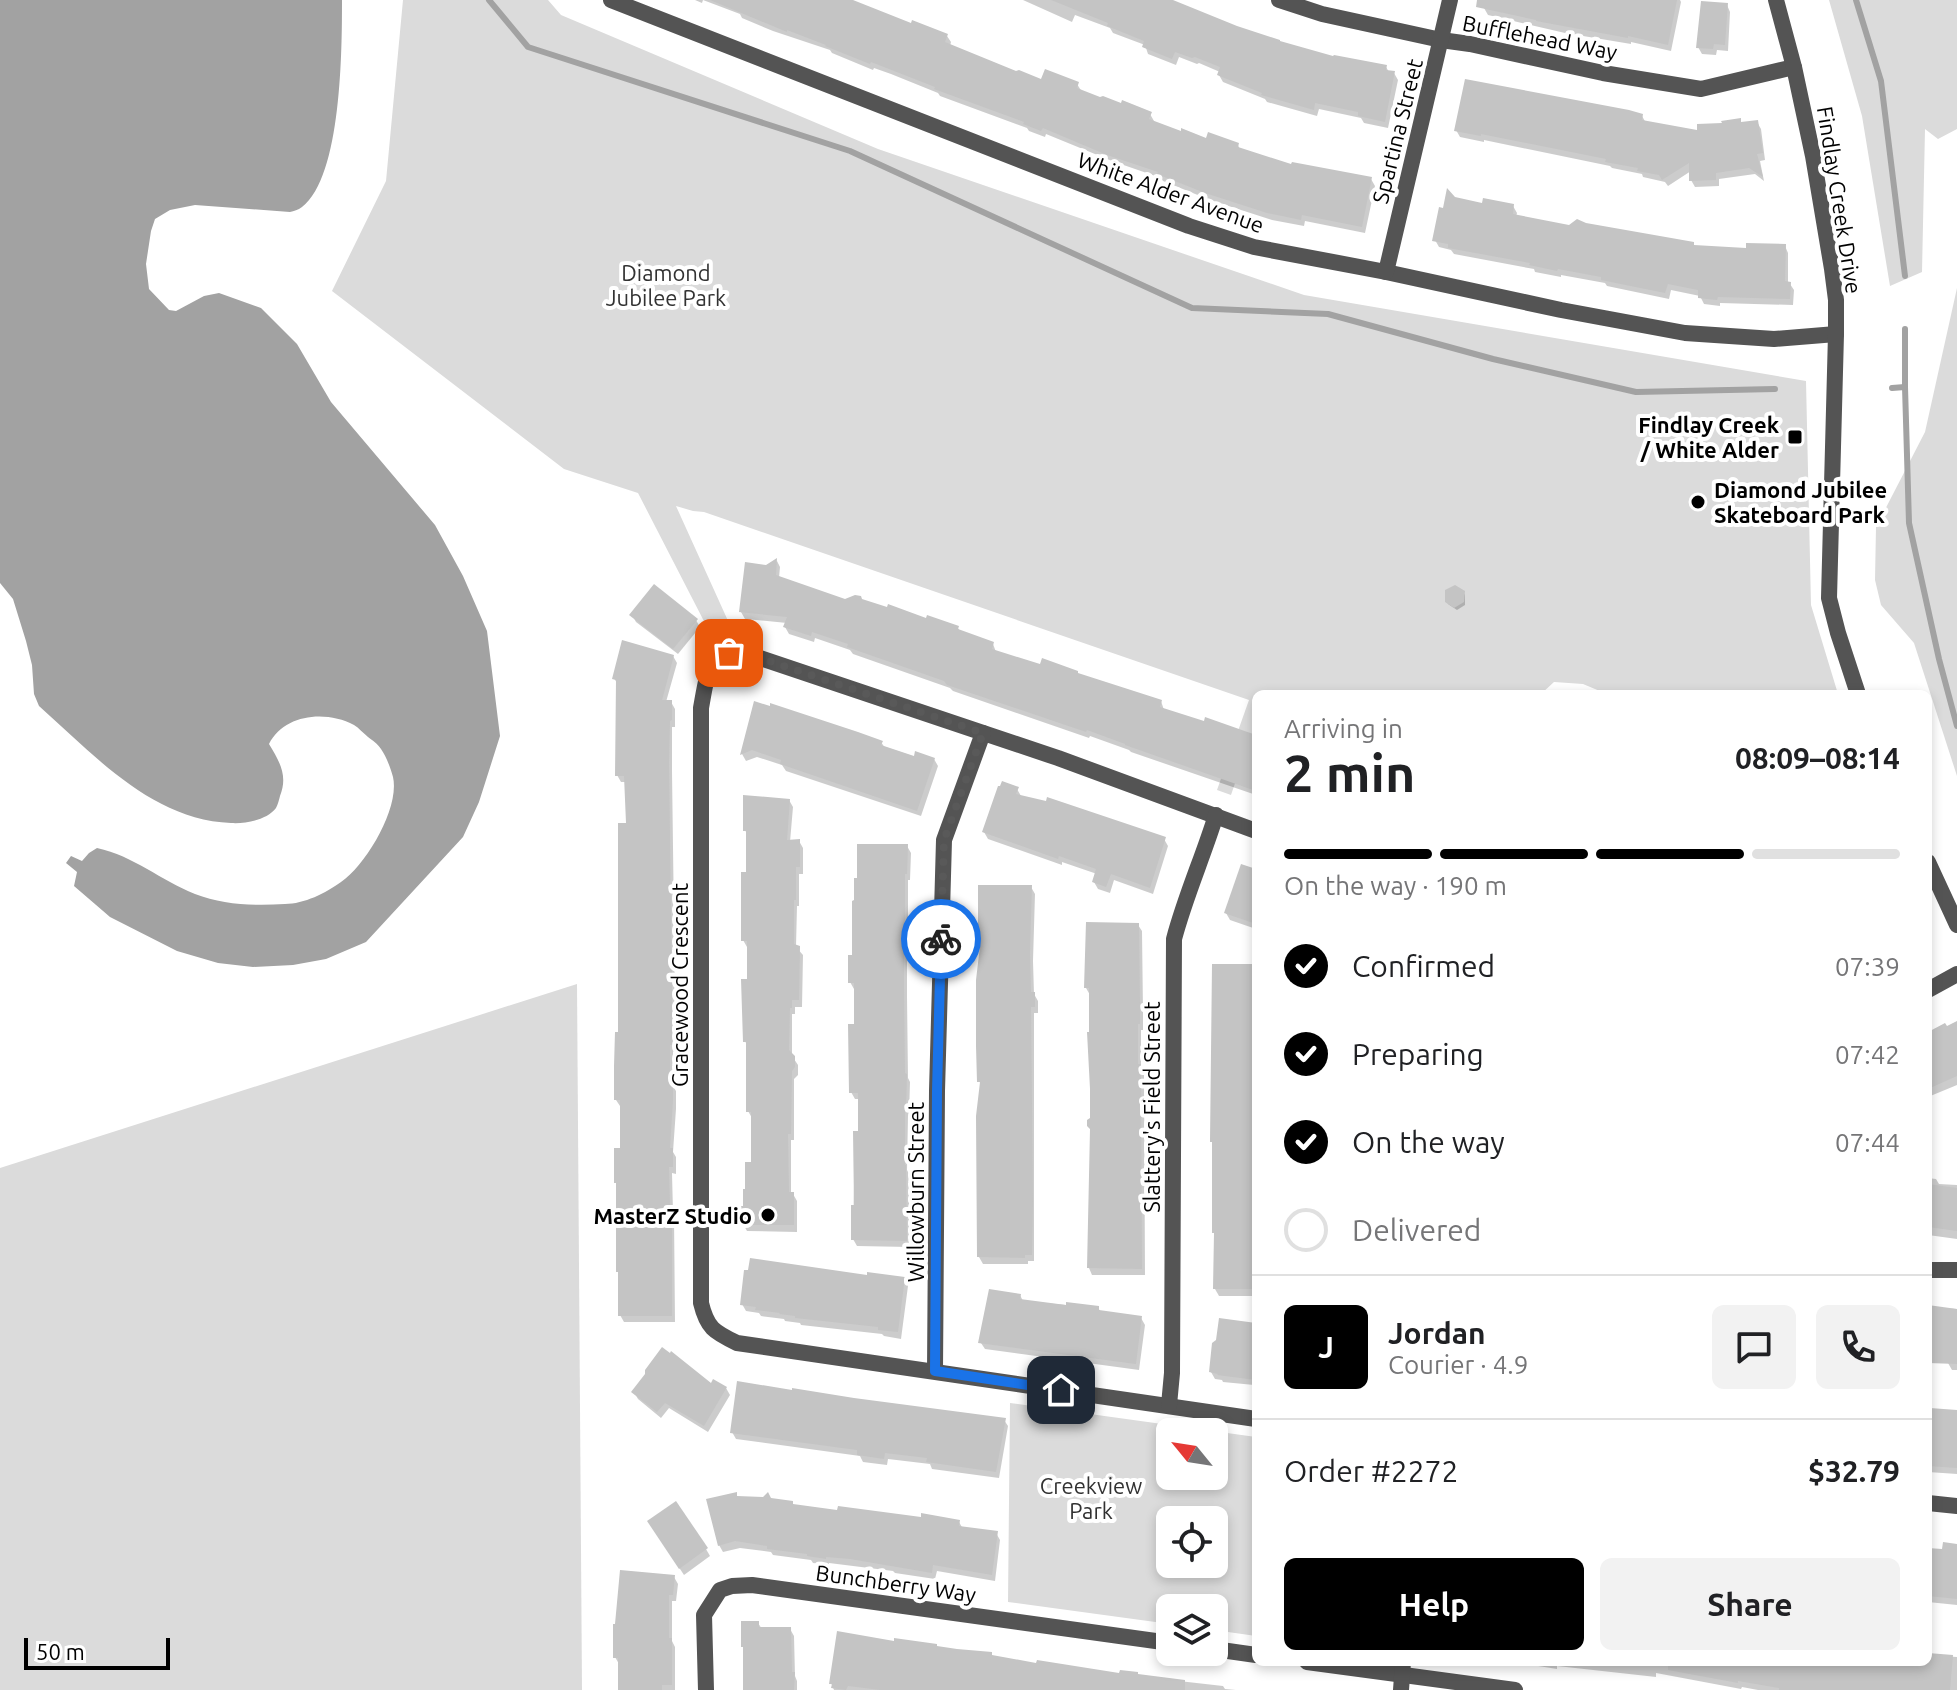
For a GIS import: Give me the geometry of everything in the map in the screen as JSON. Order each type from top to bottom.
[{"type":"street","name":"White Alder Avenue","points":[[611,0],[1212,235],[1254,247],[1685,333],[1774,339],[1836,334]]},
{"type":"street","name":"Bufflehead Way","points":[[1279,0],[1322,14],[1441,40],[1603,73],[1701,89],[1794,67]]},
{"type":"street","name":"Spartina Street","points":[[1386,272],[1450,0]]},
{"type":"street","name":"Findlay Creek Drive","points":[[1776,0],[1813,156],[1836,300],[1829,598],[1857,690]]},
{"type":"street","name":"Gracewood Crescent","points":[[1252,829],[1058,758],[742,652],[716,658],[708,672],[701,708],[701,1303],[706,1322],[718,1334],[737,1343],[1252,1418]]},
{"type":"street","name":"Willowburn Street","points":[[935,1371],[937,1091],[944,840],[983,733]]},
{"type":"street","name":"Slattery's Field Street","points":[[1169,1405],[1172,1357],[1174,939],[1216,815]]},
{"type":"street","points":[[1932,871],[1957,925]]},
{"type":"street","points":[[1932,988],[1957,974]]},
{"type":"street","points":[[1932,1270],[1957,1270]]},
{"type":"street","points":[[1932,1503],[1957,1506]]},
{"type":"street","name":"Bunchberry Way","points":[[706,1690],[704,1615],[720,1590],[732,1586],[752,1585],[1156,1641]]},
{"type":"street","points":[[1228,1651],[1252,1654]]},
{"type":"street","points":[[1334,1666],[1515,1690]]},
{"type":"green space","name":"Diamond Jubilee Park","points":[[403,0],[548,0],[561,15],[878,149],[1304,295],[1806,381],[1811,605],[1837,690],[1597,690],[1583,684],[1554,682],[1545,690],[1252,690],[1252,734],[1231,795],[1217,790],[1249,700],[704,512],[676,506],[729,623],[708,629],[638,493],[564,469],[332,291],[386,181]]},
{"type":"green space","points":[[1829,0],[1957,0],[1957,129],[1938,139],[1925,129],[1922,272],[1890,286],[1862,116]]},
{"type":"green space","points":[[1957,288],[1957,776],[1932,699],[1932,690],[1929,690],[1914,643],[1881,605],[1875,580],[1876,527],[1925,432]]},
{"type":"green space","points":[[577,984],[582,1690],[0,1690],[0,1168]]},
{"type":"green space","name":"Creekview Park","points":[[1010,1403],[1156,1423],[1156,1490],[1228,1490],[1228,1433],[1252,1436],[1252,1635],[1228,1632],[1228,1594],[1156,1594],[1156,1622],[1008,1602]]},
{"type":"shaded area","points":[[0,0],[342,0],[337,110],[325,169],[315,191],[302,207],[290,212],[195,205],[170,210],[155,219],[146,264],[149,289],[169,310],[176,311],[204,296],[219,293],[261,308],[297,344],[331,402],[435,525],[463,576],[487,631],[500,736],[479,802],[463,837],[366,942],[326,959],[253,967],[218,963],[177,951],[110,917],[74,886],[77,872],[66,863],[71,856],[82,861],[97,848],[123,857],[206,898],[251,905],[292,904],[335,886],[361,863],[379,835],[394,790],[393,777],[380,747],[356,726],[331,717],[307,718],[285,726],[269,744],[283,776],[279,800],[272,812],[243,823],[202,819],[150,798],[126,782],[39,706],[34,694],[32,665],[13,599],[0,583]]},
{"type":"building","points":[[710,0],[853,0],[948,34],[945,42],[1016,71],[1041,79],[1045,69],[1079,82],[1077,88],[1152,112],[1149,119],[1181,131],[1181,128],[1206,138],[1208,132],[1239,143],[1238,147],[1291,164],[1372,177],[1362,227],[1302,215],[1301,220],[1267,213],[1205,193],[1158,172],[1043,128],[1041,131]]},
{"type":"building","points":[[1051,0],[1173,0],[1280,41],[1333,56],[1387,65],[1386,70],[1395,71],[1385,122],[1358,116],[1358,112],[1315,103],[1314,110],[1261,95],[1217,75],[1220,67],[1175,52],[1172,59],[1142,47],[1144,41],[1107,26],[1108,23]]},
{"type":"building","points":[[1477,0],[1677,0],[1668,45],[1476,7]]},
{"type":"building","points":[[1701,1],[1728,3],[1725,45],[1714,44],[1713,49],[1696,48]]},
{"type":"building","points":[[1465,79],[1629,110],[1643,114],[1642,120],[1697,130],[1697,124],[1741,118],[1741,122],[1758,120],[1763,153],[1757,154],[1763,177],[1749,168],[1716,173],[1716,180],[1689,181],[1689,163],[1662,180],[1659,175],[1605,162],[1606,159],[1454,131]]},
{"type":"building","points":[[1447,188],[1455,197],[1482,203],[1483,198],[1514,204],[1513,214],[1569,225],[1577,219],[1694,242],[1694,245],[1746,248],[1746,243],[1786,244],[1785,281],[1791,282],[1790,299],[1698,298],[1698,290],[1668,284],[1665,293],[1601,280],[1601,277],[1448,248],[1448,244],[1432,241],[1439,207],[1443,208]]},
{"type":"building","points":[[777,558],[776,575],[845,599],[861,596],[887,607],[888,604],[926,618],[927,615],[994,642],[992,649],[1040,664],[1042,658],[1162,700],[1160,707],[1204,721],[1205,717],[1252,734],[1252,790],[1087,730],[947,685],[944,681],[847,647],[848,644],[812,632],[811,636],[783,627],[787,617],[739,612],[745,562],[766,565]]},
{"type":"building","points":[[654,584],[698,619],[673,649],[629,615]]},
{"type":"building","points":[[1455,585],[1465,591],[1464,602],[1454,608],[1445,602],[1445,590]]},
{"type":"building","points":[[622,640],[674,655],[662,700],[672,700],[669,762],[670,1082],[673,1082],[670,1148],[673,1148],[673,1167],[669,1167],[672,1316],[618,1316],[614,1148],[620,1148],[620,1100],[614,1100],[614,1066],[615,1032],[618,1032],[618,823],[626,823],[624,776],[615,776],[616,680],[612,679]]},
{"type":"building","points":[[754,701],[770,706],[770,703],[858,732],[883,741],[881,745],[914,756],[915,751],[935,758],[917,811],[780,764],[781,760],[752,750],[740,755]]},
{"type":"building","points":[[1002,781],[1019,787],[1016,794],[1046,801],[1047,797],[1166,837],[1150,888],[1111,874],[1106,887],[1092,882],[1096,869],[982,832]]},
{"type":"building","points":[[743,795],[790,799],[787,840],[800,839],[800,867],[796,867],[794,900],[794,944],[800,946],[799,1000],[792,1000],[790,1008],[789,1050],[795,1056],[791,1134],[788,1134],[789,1192],[794,1192],[794,1225],[741,1225],[745,1162],[751,1162],[751,1112],[746,1112],[746,1042],[743,1042],[741,979],[747,979],[747,941],[741,941],[741,872],[746,872]]},
{"type":"building","points":[[857,844],[908,844],[905,874],[907,949],[904,949],[907,1241],[851,1240],[853,1131],[858,1131],[858,1093],[849,1093],[848,1024],[854,1024],[854,983],[848,983],[848,955],[852,955],[852,901],[854,878],[857,878]]},
{"type":"building","points":[[1241,864],[1252,868],[1252,923],[1224,913]]},
{"type":"building","points":[[978,885],[1032,885],[1031,992],[1035,992],[1035,1007],[1031,1007],[1033,1203],[1032,1255],[1025,1255],[1025,1258],[977,1257],[976,1116],[980,1082],[977,1082],[976,1046],[976,980],[980,946]]},
{"type":"building","points":[[1086,922],[1139,923],[1142,1269],[1087,1268],[1090,1129],[1087,1120],[1090,1118],[1090,1089],[1087,1032],[1089,988],[1084,988]]},
{"type":"building","points":[[1212,964],[1252,964],[1252,1289],[1213,1289],[1210,1142]]},
{"type":"building","points":[[1957,1021],[1957,1076],[1932,1087],[1932,1030],[1945,1023],[1947,1026]]},
{"type":"building","points":[[1932,1185],[1957,1188],[1957,1231],[1932,1228]]},
{"type":"building","points":[[750,1258],[867,1275],[867,1272],[905,1277],[898,1332],[795,1318],[740,1305],[744,1270],[748,1270]]},
{"type":"building","points":[[989,1289],[1021,1294],[1020,1299],[1099,1306],[1099,1310],[1142,1316],[1136,1364],[978,1343]]},
{"type":"building","points":[[1932,1306],[1957,1309],[1957,1364],[1932,1363]]},
{"type":"building","points":[[1219,1318],[1252,1322],[1252,1379],[1209,1372],[1212,1343],[1216,1340]]},
{"type":"building","points":[[662,1347],[711,1383],[713,1379],[727,1387],[704,1426],[665,1403],[657,1412],[631,1392]]},
{"type":"building","points":[[737,1381],[1006,1418],[996,1472],[926,1462],[927,1458],[885,1453],[884,1459],[857,1455],[857,1450],[730,1433]]},
{"type":"building","points":[[1932,1408],[1957,1410],[1957,1468],[1932,1466]]},
{"type":"building","points":[[737,1492],[737,1496],[763,1497],[768,1492],[771,1498],[793,1501],[793,1504],[837,1510],[838,1506],[921,1517],[921,1513],[960,1520],[959,1526],[998,1531],[992,1575],[933,1565],[932,1573],[850,1559],[826,1559],[735,1541],[718,1546],[706,1499]]},
{"type":"building","points":[[676,1501],[708,1548],[679,1569],[647,1521]]},
{"type":"building","points":[[1943,1542],[1957,1544],[1957,1599],[1932,1596],[1932,1548],[1942,1549]]},
{"type":"building","points":[[620,1570],[675,1575],[673,1595],[669,1595],[672,1685],[662,1685],[662,1690],[618,1690],[618,1658],[613,1658],[613,1624]]},
{"type":"building","points":[[741,1621],[759,1621],[759,1627],[791,1627],[794,1690],[743,1690]]},
{"type":"building","points":[[837,1631],[992,1652],[992,1655],[1036,1663],[1037,1660],[1119,1673],[1120,1670],[1138,1672],[1185,1680],[1185,1690],[831,1688],[832,1684],[829,1684]]},
{"type":"building","points":[[1932,1653],[1953,1655],[1950,1690],[1779,1690],[1668,1670],[1668,1666],[1932,1666]]},
{"type":"waterway","points":[[489,0],[528,47],[850,151],[1192,308],[1328,314],[1493,359],[1636,392],[1775,389]]},
{"type":"waterway","points":[[1856,0],[1881,81],[1905,276]]},
{"type":"waterway","points":[[1905,329],[1909,523],[1957,726]]},
{"type":"waterway","points":[[1892,388],[1905,387]]},
{"type":"way so far","points":[[729,653],[742,652],[983,733],[944,840],[941,939]]},
{"type":"place","name":"Findlay Creek / White Alder","points":[[1795,437]]},
{"type":"place","name":"Diamond Jubilee Skateboard Park","points":[[1698,502]]},
{"type":"place","name":"MasterZ Studio","points":[[768,1215]]},
{"type":"route","points":[[941,939],[935,1371],[1061,1390]]}]
